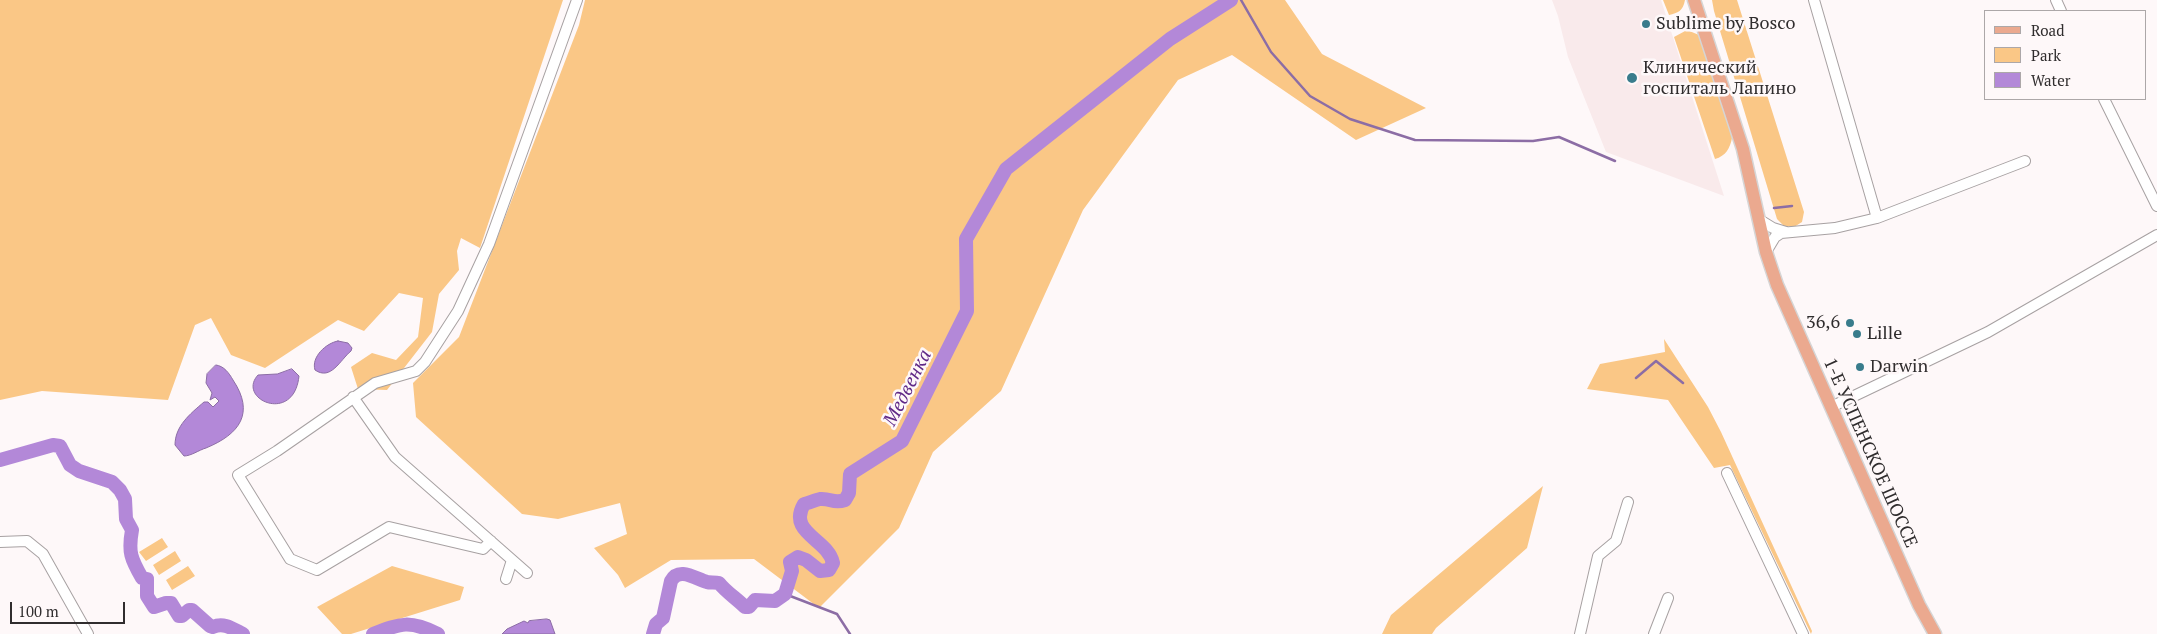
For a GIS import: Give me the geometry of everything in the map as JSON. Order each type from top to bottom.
[{"type":"main road","name":"1-Е УСПЕНСКОЕ ШОССЕ","points":[[1694,0],[1743,149],[1766,252],[1777,285],[1919,605],[1935,634]]},
{"type":"main road","name":"1-Е УСПЕНСКОЕ ШОССЕ","points":[[1919,605],[1924,634]]},
{"type":"street","points":[[491,542],[483,549],[389,527],[317,570],[290,559],[238,474],[277,451],[375,383],[416,371],[441,339],[458,311],[489,244],[577,0]]},
{"type":"street","points":[[1814,0],[1877,218]]},
{"type":"street","points":[[2104,100],[2157,206]]},
{"type":"street","points":[[1766,252],[1775,237],[1787,232],[1835,228],[1877,218],[2025,161]]},
{"type":"street","points":[[1760,220],[1773,228],[1787,232]]},
{"type":"street","points":[[1831,407],[1988,332],[2157,235]]},
{"type":"street","points":[[353,397],[395,457],[526,573]]},
{"type":"street","points":[[1727,472],[1802,634]]},
{"type":"street","points":[[1580,634],[1598,556],[1616,541],[1628,502]]},
{"type":"street","points":[[0,542],[27,541],[42,554],[88,634]]},
{"type":"street","points":[[506,579],[512,560]]},
{"type":"street","points":[[1654,634],[1668,598]]},
{"type":"shaded area","name":"Клинический госпиталь Лапино","points":[[1552,0],[1661,0],[1724,196],[1606,152],[1568,57]]},
{"type":"green space","points":[[0,0],[563,0],[480,248],[461,238],[457,251],[459,270],[439,294],[432,332],[387,390],[358,389],[351,367],[372,353],[396,360],[418,337],[423,298],[399,293],[364,331],[338,320],[265,368],[231,355],[211,318],[195,325],[168,400],[42,391],[0,400]]},
{"type":"green space","points":[[585,0],[1285,0],[1322,54],[1426,108],[1356,140],[1232,55],[1178,80],[1083,210],[1001,391],[933,452],[899,528],[819,608],[754,559],[671,560],[625,588],[618,575],[594,548],[627,534],[620,503],[558,519],[522,514],[416,417],[413,383],[459,337],[579,25]]},
{"type":"green space","points":[[1663,0],[1685,0],[1680,11],[1669,15]]},
{"type":"green space","points":[[1712,0],[1737,0],[1804,212],[1802,222],[1794,227],[1784,226],[1777,219]]},
{"type":"green space","points":[[1687,30],[1699,35],[1703,43],[1732,138],[1727,151],[1715,159],[1674,37]]},
{"type":"green space","points":[[1664,339],[1708,407],[1721,432],[1812,631],[1811,634],[1730,465],[1714,468],[1668,400],[1587,389],[1600,364],[1665,352]]},
{"type":"green space","points":[[1543,486],[1527,548],[1436,628],[1432,634],[1382,634],[1391,615]]},
{"type":"green space","points":[[162,538],[168,547],[146,561],[139,552]]},
{"type":"green space","points":[[175,551],[181,561],[159,575],[153,565]]},
{"type":"green space","points":[[188,566],[195,576],[172,590],[166,580]]},
{"type":"green space","points":[[392,566],[464,587],[460,600],[351,634],[342,634],[317,607]]},
{"type":"water","points":[[338,341],[348,343],[352,348],[351,351],[331,371],[321,373],[315,370],[314,365],[317,356],[324,348]]},
{"type":"water","points":[[216,365],[228,372],[240,392],[243,412],[240,421],[228,436],[184,456],[175,445],[180,426],[204,402],[208,402],[213,407],[219,401],[215,397],[210,400],[212,393],[206,383],[207,374]]},
{"type":"water","points":[[292,369],[299,376],[295,391],[287,400],[278,404],[268,403],[260,399],[254,392],[253,384],[258,375],[277,374]]},
{"type":"water","points":[[550,620],[555,634],[502,634],[507,629],[524,621],[528,623],[529,621]]},
{"type":"waterway","name":"Медвенка","points":[[653,634],[656,624],[663,618],[671,581],[678,574],[688,575],[707,582],[719,583],[745,607],[749,607],[755,600],[775,601],[785,594],[792,571],[790,562],[798,557],[806,560],[820,571],[829,570],[833,563],[830,555],[804,529],[801,522],[800,514],[804,504],[820,499],[845,500],[849,493],[850,474],[902,441],[967,311],[966,239],[1006,169],[1170,39],[1231,0]]},
{"type":"waterway","points":[[1241,0],[1271,52],[1310,96],[1350,119],[1415,140],[1533,141],[1559,137],[1615,161]]},
{"type":"waterway","points":[[1774,208],[1792,206]]},
{"type":"waterway","points":[[1636,378],[1656,361],[1683,383]]},
{"type":"waterway","name":"Медвенка","points":[[0,460],[53,445],[60,446],[70,465],[79,471],[112,482],[125,499],[126,519],[132,530],[131,555],[142,578],[147,579],[147,596],[154,607],[171,603],[179,616],[192,610],[210,626],[221,625],[243,634]]},
{"type":"waterway","points":[[785,594],[837,614],[850,634]]},
{"type":"waterway","name":"Медвенка","points":[[373,634],[398,625],[413,625],[438,634]]},
{"type":"place","name":"Sublime by Bosco","points":[[1646,24]]},
{"type":"place","name":"Клинический госпиталь Лапино","points":[[1632,78]]},
{"type":"place","name":"36,6","points":[[1850,323]]},
{"type":"place","name":"Lille","points":[[1857,334]]},
{"type":"place","name":"Darwin","points":[[1860,367]]}]
